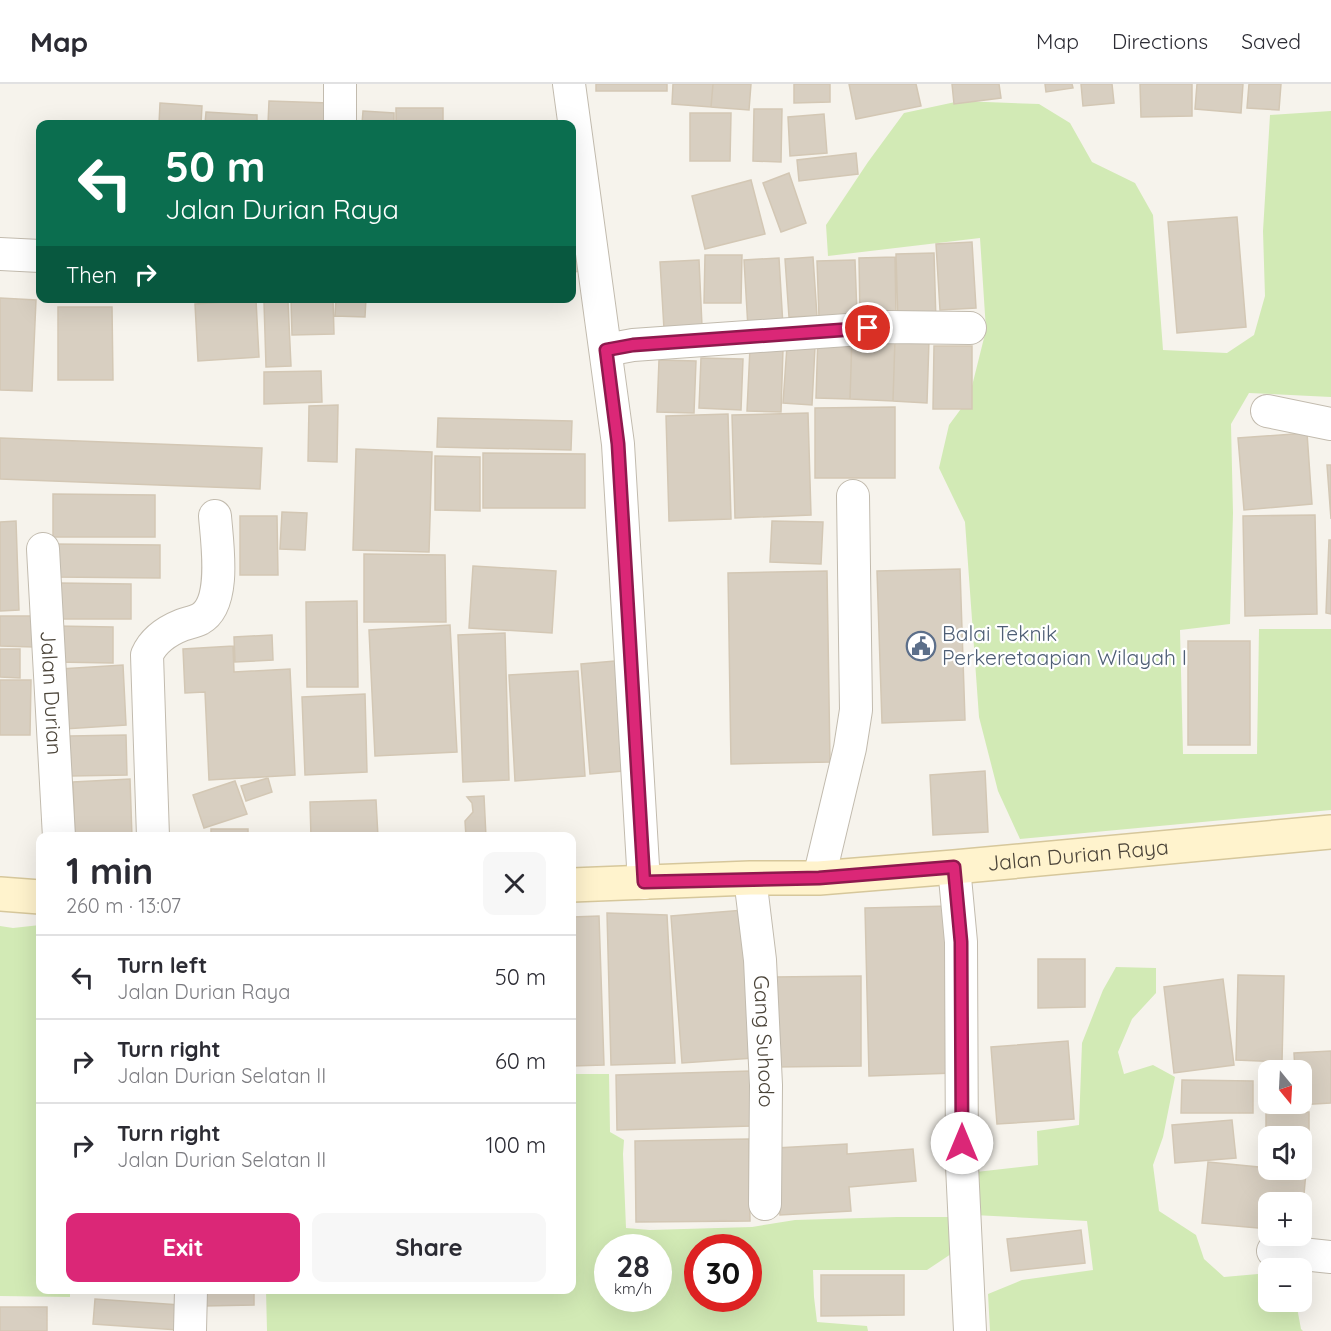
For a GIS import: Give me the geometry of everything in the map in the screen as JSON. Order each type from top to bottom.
[{"type":"main road","name":"Jalan Durian Raya","points":[[576,885],[750,878],[819,878],[1331,832]]},
{"type":"main road","points":[[0,894],[36,897]]},
{"type":"street","points":[[340,84],[340,120]]},
{"type":"street","points":[[569,84],[574,120]]},
{"type":"street","points":[[576,134],[618,444],[644,882]]},
{"type":"street","points":[[0,255],[36,256]]},
{"type":"street","points":[[606,350],[633,345],[890,327],[970,327]]},
{"type":"street","points":[[1267,411],[1331,424]]},
{"type":"street","points":[[819,878],[850,748],[856,710],[853,496]]},
{"type":"street","points":[[153,832],[147,655],[151,646],[158,640],[180,626],[201,619],[215,602],[217,577],[215,516]]},
{"type":"street","name":"Jalan Durian","points":[[43,549],[59,832]]},
{"type":"street","points":[[954,867],[961,942],[962,1166],[970,1331]]},
{"type":"street","name":"Gang Suhodo","points":[[750,878],[760,960],[765,1074],[765,1204]]},
{"type":"street","points":[[1273,1251],[1331,1257]]},
{"type":"street","points":[[190,1331],[191,1294]]},
{"type":"green space","points":[[960,101],[1039,104],[1070,123],[1092,162],[1135,183],[1153,215],[1163,350],[1227,353],[1254,335],[1265,296],[1263,231],[1270,115],[1331,111],[1331,397],[1249,393],[1231,424],[1233,513],[1230,624],[1180,630],[1183,754],[1257,754],[1259,629],[1331,629],[1331,810],[1020,839],[998,791],[979,717],[965,522],[939,468],[949,425],[969,398],[986,330],[980,238],[828,256],[826,225],[904,113]]},
{"type":"green space","points":[[36,925],[36,1294],[70,1294],[70,1297],[0,1296],[0,926],[13,928]]},
{"type":"green space","points":[[1116,967],[1156,968],[1156,993],[1132,1019],[1118,1052],[1124,1074],[1153,1065],[1175,1077],[1163,1137],[1153,1165],[1159,1211],[1196,1235],[1204,1259],[1224,1277],[1258,1274],[1258,1312],[1298,1312],[1303,1331],[990,1331],[988,1294],[1022,1280],[1093,1270],[1087,1221],[974,1215],[976,1172],[1038,1165],[1037,1131],[1079,1125],[1082,1043],[1103,990]]},
{"type":"green space","points":[[576,1074],[609,1074],[610,1132],[624,1140],[626,1228],[650,1230],[752,1227],[795,1220],[949,1217],[954,1252],[927,1270],[813,1270],[817,1322],[867,1326],[868,1331],[267,1331],[266,1294],[576,1294]]},
{"type":"building","points":[[596,84],[667,84],[667,91],[596,91]]},
{"type":"building","points":[[673,84],[713,84],[711,107],[672,104]]},
{"type":"building","points":[[713,84],[751,84],[749,110],[711,107]]},
{"type":"building","points":[[794,84],[830,84],[830,102],[794,103]]},
{"type":"building","points":[[849,84],[916,84],[921,106],[856,119]]},
{"type":"building","points":[[952,84],[999,84],[1001,98],[954,104]]},
{"type":"building","points":[[1045,84],[1072,84],[1073,88],[1046,92]]},
{"type":"building","points":[[1081,84],[1112,84],[1114,103],[1083,106]]},
{"type":"building","points":[[1140,84],[1192,84],[1192,116],[1141,117]]},
{"type":"building","points":[[1197,84],[1243,84],[1241,113],[1195,109]]},
{"type":"building","points":[[1249,84],[1281,84],[1279,110],[1247,108]]},
{"type":"building","points":[[269,101],[329,103],[328,120],[268,120]]},
{"type":"building","points":[[160,103],[202,106],[201,120],[159,120]]},
{"type":"building","points":[[396,108],[443,108],[443,120],[396,120]]},
{"type":"building","points":[[754,109],[782,109],[781,162],[753,161]]},
{"type":"building","points":[[363,111],[394,113],[394,120],[362,120]]},
{"type":"building","points":[[206,112],[257,115],[257,120],[205,120]]},
{"type":"building","points":[[690,113],[731,113],[730,161],[690,161]]},
{"type":"building","points":[[824,114],[827,153],[790,156],[788,117]]},
{"type":"building","points":[[856,153],[858,174],[799,181],[797,160]]},
{"type":"building","points":[[789,173],[806,223],[781,232],[763,183]]},
{"type":"building","points":[[751,180],[765,234],[705,249],[692,196]]},
{"type":"building","points":[[1237,217],[1246,327],[1177,333],[1168,222]]},
{"type":"building","points":[[576,228],[578,228],[583,271],[576,272]]},
{"type":"building","points":[[972,242],[976,308],[940,310],[936,244]]},
{"type":"building","points":[[934,253],[936,322],[898,323],[896,254]]},
{"type":"building","points":[[705,255],[742,255],[741,303],[704,303]]},
{"type":"building","points":[[813,257],[817,316],[789,317],[785,259]]},
{"type":"building","points":[[895,257],[896,317],[860,317],[859,258]]},
{"type":"building","points":[[779,258],[783,326],[748,328],[744,260]]},
{"type":"building","points":[[699,260],[702,326],[664,329],[660,262]]},
{"type":"building","points":[[855,260],[857,315],[819,317],[817,261]]},
{"type":"building","points":[[0,298],[36,300],[32,391],[0,390]]},
{"type":"building","points":[[256,303],[259,357],[198,361],[195,304]]},
{"type":"building","points":[[264,303],[288,303],[291,366],[266,367]]},
{"type":"building","points":[[291,303],[333,303],[334,334],[292,335]]},
{"type":"building","points":[[336,303],[366,303],[365,317],[335,316]]},
{"type":"building","points":[[58,307],[112,307],[113,380],[58,380]]},
{"type":"building","points":[[818,335],[852,337],[850,399],[816,398]]},
{"type":"building","points":[[852,337],[895,339],[893,401],[850,399]]},
{"type":"building","points":[[895,339],[929,340],[927,403],[893,401]]},
{"type":"building","points":[[787,346],[815,347],[812,405],[783,403]]},
{"type":"building","points":[[934,346],[972,346],[972,409],[933,409]]},
{"type":"building","points":[[750,348],[783,349],[781,412],[747,411]]},
{"type":"building","points":[[701,358],[743,359],[741,410],[699,408]]},
{"type":"building","points":[[659,360],[696,361],[694,413],[657,412]]},
{"type":"building","points":[[321,371],[322,402],[264,404],[264,372]]},
{"type":"building","points":[[338,405],[337,462],[308,461],[309,406]]},
{"type":"building","points":[[895,407],[895,478],[815,478],[815,408]]},
{"type":"building","points":[[808,413],[811,515],[735,518],[732,415]]},
{"type":"building","points":[[728,414],[731,519],[669,521],[666,416]]},
{"type":"building","points":[[438,418],[572,421],[571,450],[437,447]]},
{"type":"building","points":[[1307,433],[1312,504],[1244,510],[1238,438]]},
{"type":"building","points":[[0,438],[262,448],[260,489],[0,479]]},
{"type":"building","points":[[356,449],[432,452],[429,552],[353,550]]},
{"type":"building","points":[[483,453],[585,454],[585,508],[483,508]]},
{"type":"building","points":[[435,456],[480,457],[480,511],[435,510]]},
{"type":"building","points":[[1327,465],[1331,465],[1331,519]]},
{"type":"building","points":[[53,494],[155,495],[155,537],[53,537]]},
{"type":"building","points":[[282,512],[307,513],[305,550],[280,549]]},
{"type":"building","points":[[1315,515],[1317,614],[1245,616],[1243,516]]},
{"type":"building","points":[[240,516],[277,516],[278,575],[240,575]]},
{"type":"building","points":[[16,521],[19,610],[0,611],[0,522]]},
{"type":"building","points":[[772,521],[823,522],[821,564],[770,562]]},
{"type":"building","points":[[1329,540],[1331,540],[1331,614],[1326,613]]},
{"type":"building","points":[[54,544],[160,545],[160,578],[54,577]]},
{"type":"building","points":[[364,554],[445,555],[446,622],[364,622]]},
{"type":"building","points":[[473,566],[556,571],[552,633],[469,628]]},
{"type":"building","name":"Balai Teknik Perkeretaapian Wilayah I","points":[[960,569],[965,720],[882,723],[877,571]]},
{"type":"building","points":[[827,571],[830,762],[731,764],[728,573]]},
{"type":"building","points":[[60,583],[131,584],[131,619],[59,619]]},
{"type":"building","points":[[357,601],[358,687],[307,687],[306,602]]},
{"type":"building","points":[[0,616],[34,616],[34,647],[0,646]]},
{"type":"building","points":[[450,625],[457,752],[375,756],[369,630]]},
{"type":"building","points":[[56,626],[113,627],[113,663],[56,662]]},
{"type":"building","points":[[505,633],[509,780],[463,782],[458,635]]},
{"type":"building","points":[[272,635],[273,660],[235,662],[234,637]]},
{"type":"building","points":[[1188,641],[1250,641],[1250,745],[1188,745]]},
{"type":"building","points":[[233,646],[234,672],[290,669],[295,775],[209,780],[205,692],[185,693],[183,649]]},
{"type":"building","points":[[0,649],[20,649],[20,678],[0,677]]},
{"type":"building","points":[[626,660],[635,770],[590,774],[581,664]]},
{"type":"building","points":[[123,665],[126,725],[64,729],[60,669]]},
{"type":"building","points":[[578,671],[585,776],[515,781],[509,675]]},
{"type":"building","points":[[0,680],[31,680],[30,735],[0,735]]},
{"type":"building","points":[[365,694],[367,772],[305,775],[302,697]]},
{"type":"building","points":[[126,735],[127,775],[71,776],[70,736]]},
{"type":"building","points":[[985,771],[988,832],[933,835],[930,775]]},
{"type":"building","points":[[268,778],[272,792],[246,801],[241,786]]},
{"type":"building","points":[[130,779],[132,832],[75,832],[73,782]]},
{"type":"building","points":[[235,781],[247,814],[204,828],[193,795]]},
{"type":"building","points":[[484,796],[486,832],[466,832],[465,821],[473,812],[472,803],[467,797]]},
{"type":"building","points":[[376,800],[378,832],[311,832],[310,802]]},
{"type":"building","points":[[211,829],[248,829],[248,832],[211,832]]},
{"type":"building","points":[[950,906],[954,1073],[869,1076],[865,908]]},
{"type":"building","points":[[744,910],[754,1058],[682,1063],[671,916]]},
{"type":"building","points":[[607,913],[667,915],[675,1063],[611,1065]]},
{"type":"building","points":[[599,916],[604,1065],[576,1066],[576,917]]},
{"type":"building","points":[[1038,959],[1085,959],[1085,1007],[1038,1008]]},
{"type":"building","points":[[1238,975],[1284,976],[1282,1060],[1236,1060]]},
{"type":"building","points":[[861,976],[861,1066],[774,1067],[773,977]]},
{"type":"building","points":[[1223,979],[1234,1065],[1174,1073],[1164,987]]},
{"type":"building","points":[[1068,1041],[1074,1119],[997,1124],[991,1047]]},
{"type":"building","points":[[1331,1051],[1331,1103],[1312,1104],[1312,1060],[1294,1060],[1294,1053]]},
{"type":"building","points":[[750,1071],[751,1126],[617,1130],[616,1075]]},
{"type":"building","points":[[1182,1080],[1253,1081],[1253,1113],[1181,1113]]},
{"type":"building","points":[[1266,1114],[1309,1114],[1309,1126],[1266,1126]]},
{"type":"building","points":[[1232,1120],[1236,1158],[1175,1163],[1172,1125]]},
{"type":"building","points":[[749,1139],[750,1221],[636,1222],[635,1141]]},
{"type":"building","points":[[847,1144],[847,1154],[913,1149],[916,1181],[849,1187],[851,1211],[780,1215],[776,1148]]},
{"type":"building","points":[[1208,1162],[1258,1167],[1258,1180],[1305,1180],[1304,1192],[1258,1192],[1258,1228],[1202,1223]]},
{"type":"building","points":[[1081,1230],[1085,1263],[1011,1271],[1007,1239]]},
{"type":"building","points":[[821,1275],[904,1275],[904,1315],[821,1316]]},
{"type":"building","points":[[204,1294],[254,1294],[254,1305],[204,1306]]},
{"type":"building","points":[[95,1299],[180,1305],[178,1330],[93,1324]]},
{"type":"building","points":[[0,1307],[47,1307],[47,1331],[0,1331]]},
{"type":"place","name":"Balai Teknik Perkeretaapian Wilayah I","points":[[921,646]]},
{"type":"route","points":[[868,328],[633,345],[606,350],[618,444],[644,882],[819,878],[954,867],[961,942],[962,1143]]}]
